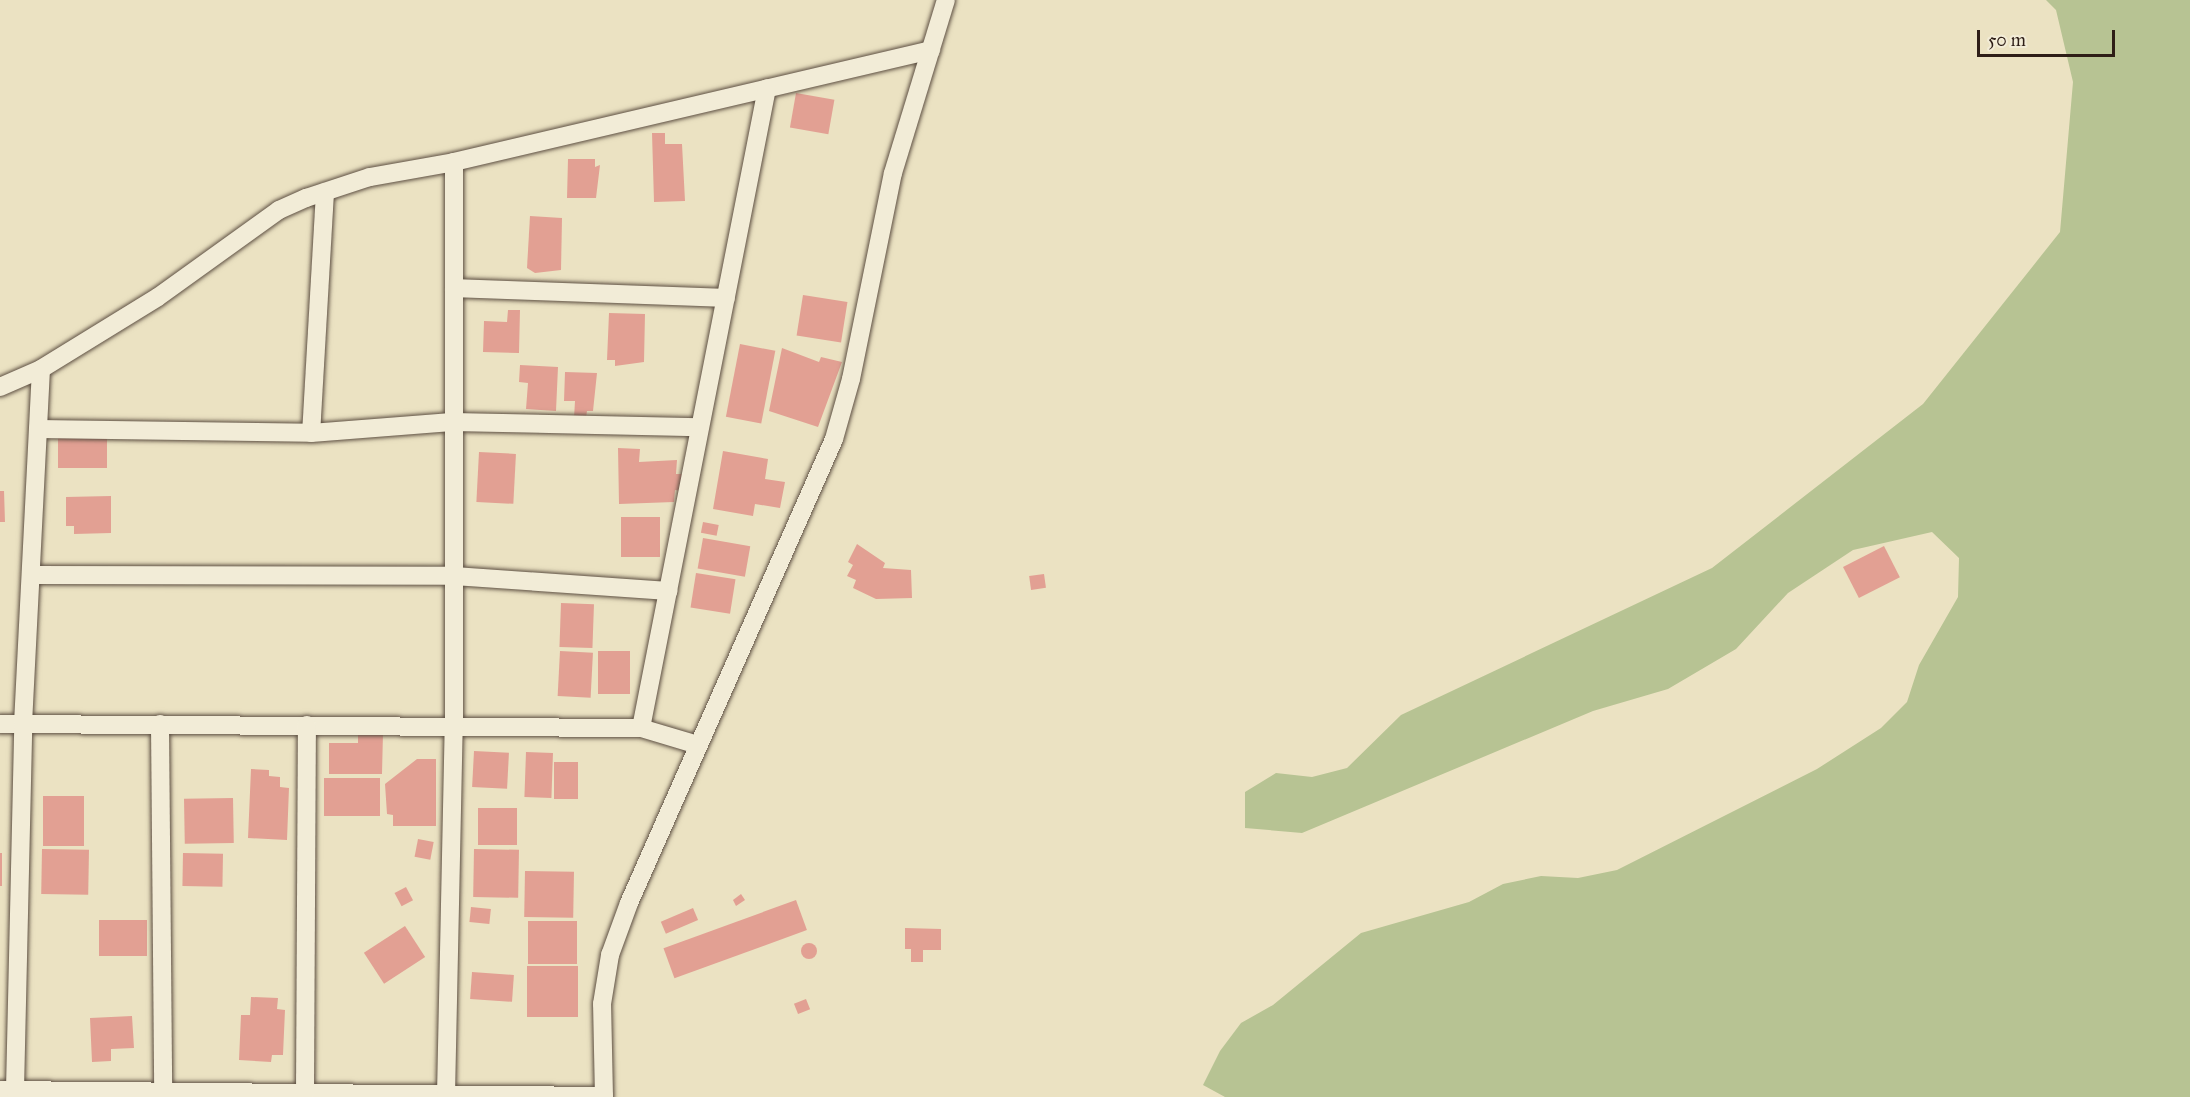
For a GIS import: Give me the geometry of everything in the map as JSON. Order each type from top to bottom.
[{"type":"street","points":[[41,369],[7,1090],[604,1096],[602,1004],[610,955],[698,745],[837,429],[893,173],[946,0]]},
{"type":"street","points":[[0,387],[41,369],[158,297],[279,210],[325,192],[370,177],[454,162],[931,50]]},
{"type":"street","points":[[641,728],[767,88]]},
{"type":"street","points":[[446,1095],[454,725],[452,423],[454,162]]},
{"type":"street","points":[[312,433],[325,192]]},
{"type":"street","points":[[454,288],[726,298]]},
{"type":"street","points":[[38,429],[312,433],[452,423],[699,427]]},
{"type":"street","points":[[31,575],[454,576],[668,591]]},
{"type":"street","points":[[0,724],[454,725],[641,728],[698,745]]},
{"type":"street","points":[[160,724],[163,1092]]},
{"type":"street","points":[[294,1094],[307,725]]},
{"type":"green space","points":[[2046,0],[2190,0],[2190,1097],[1225,1097],[1203,1085],[1220,1051],[1241,1023],[1273,1005],[1361,933],[1469,902],[1503,884],[1541,876],[1578,878],[1617,870],[1817,769],[1881,728],[1907,702],[1919,665],[1958,597],[1959,558],[1932,532],[1853,550],[1788,593],[1736,649],[1668,689],[1593,711],[1302,833],[1245,828],[1245,792],[1276,773],[1312,777],[1347,768],[1401,715],[1712,568],[1923,404],[2060,232],[2073,82],[2056,10]]},
{"type":"building","points":[[796,93],[834,100],[828,134],[790,127]]},
{"type":"building","points":[[652,133],[665,133],[665,144],[682,144],[685,201],[654,202]]},
{"type":"building","points":[[568,159],[595,159],[595,167],[600,165],[596,198],[567,198]]},
{"type":"building","points":[[530,216],[562,218],[561,270],[535,273],[527,268]]},
{"type":"building","points":[[803,295],[847,302],[841,343],[797,335]]},
{"type":"building","points":[[508,310],[520,310],[519,353],[483,352],[484,321],[507,322]]},
{"type":"building","points":[[609,313],[645,314],[644,362],[615,366],[615,360],[607,360]]},
{"type":"building","points":[[740,344],[775,351],[761,424],[726,417]]},
{"type":"building","points":[[782,348],[819,362],[821,357],[842,362],[818,427],[769,411]]},
{"type":"building","points":[[520,365],[558,367],[556,411],[526,409],[528,383],[519,382]]},
{"type":"building","points":[[565,372],[597,373],[593,411],[587,411],[586,418],[574,418],[575,401],[564,401]]},
{"type":"building","points":[[58,436],[107,436],[107,468],[58,468]]},
{"type":"building","points":[[618,448],[640,449],[639,462],[677,460],[676,474],[683,474],[682,491],[675,490],[674,502],[619,504]]},
{"type":"building","points":[[723,451],[768,459],[765,479],[785,482],[780,508],[755,504],[753,516],[713,509]]},
{"type":"building","points":[[479,452],[516,454],[513,504],[476,502]]},
{"type":"building","points":[[0,491],[4,491],[5,522],[0,522]]},
{"type":"building","points":[[111,496],[111,533],[74,534],[74,526],[66,526],[66,497]]},
{"type":"building","points":[[621,517],[660,517],[660,557],[621,557]]},
{"type":"building","points":[[703,522],[719,525],[717,536],[701,533]]},
{"type":"building","points":[[703,538],[750,546],[745,577],[698,569]]},
{"type":"building","points":[[857,544],[885,563],[883,568],[911,570],[912,598],[876,599],[853,588],[856,580],[847,576],[853,565],[848,562]]},
{"type":"building","points":[[1884,546],[1900,577],[1859,598],[1843,567]]},
{"type":"building","points":[[696,573],[736,579],[730,614],[691,608]]},
{"type":"building","points":[[1044,574],[1046,588],[1031,590],[1029,576]]},
{"type":"building","points":[[561,603],[594,604],[592,648],[559,647]]},
{"type":"building","points":[[560,651],[593,653],[591,698],[558,696]]},
{"type":"building","points":[[598,651],[630,651],[630,694],[598,694]]},
{"type":"building","points":[[358,733],[383,733],[382,774],[329,774],[329,743],[358,743]]},
{"type":"building","points":[[474,751],[509,753],[507,789],[472,787]]},
{"type":"building","points":[[526,752],[553,753],[551,798],[524,797]]},
{"type":"building","points":[[417,759],[436,759],[436,826],[393,826],[393,815],[387,814],[385,784]]},
{"type":"building","points":[[554,762],[578,762],[578,799],[554,799]]},
{"type":"building","points":[[251,769],[269,770],[269,776],[280,777],[280,787],[289,788],[287,840],[248,838]]},
{"type":"building","points":[[324,778],[380,778],[380,816],[324,816]]},
{"type":"building","points":[[43,796],[84,796],[84,846],[43,846]]},
{"type":"building","points":[[233,798],[234,843],[185,844],[184,799]]},
{"type":"building","points":[[478,808],[517,808],[517,845],[478,845]]},
{"type":"building","points":[[418,839],[434,842],[430,860],[415,857]]},
{"type":"building","points":[[42,849],[89,850],[88,895],[41,894]]},
{"type":"building","points":[[474,849],[519,850],[518,898],[473,897]]},
{"type":"building","points":[[0,853],[2,853],[2,886],[0,886]]},
{"type":"building","points":[[183,853],[223,854],[222,887],[182,886]]},
{"type":"building","points":[[525,871],[574,872],[573,918],[524,917]]},
{"type":"building","points":[[406,887],[413,900],[402,906],[395,893]]},
{"type":"building","points":[[741,894],[745,900],[736,906],[733,900]]},
{"type":"building","points":[[796,900],[807,930],[674,978],[664,948]]},
{"type":"building","points":[[471,907],[491,909],[489,924],[469,922]]},
{"type":"building","points":[[693,908],[698,920],[666,934],[661,922]]},
{"type":"building","points":[[99,920],[147,920],[147,956],[99,956]]},
{"type":"building","points":[[528,921],[577,921],[577,964],[528,964]]},
{"type":"building","points":[[405,926],[425,957],[384,984],[364,953]]},
{"type":"building","points":[[905,928],[941,929],[941,950],[923,950],[923,962],[911,962],[911,949],[905,949]]},
{"type":"building","points":[[809,943],[817,951],[809,959],[801,951]]},
{"type":"building","points":[[527,966],[578,966],[578,1017],[527,1017]]},
{"type":"building","points":[[472,972],[514,975],[512,1002],[470,999]]},
{"type":"building","points":[[251,997],[278,998],[277,1009],[285,1010],[283,1055],[272,1055],[271,1062],[239,1060],[241,1015],[250,1015]]},
{"type":"building","points":[[806,999],[810,1009],[798,1014],[794,1004]]},
{"type":"building","points":[[132,1016],[134,1048],[111,1049],[111,1061],[92,1062],[90,1018]]}]
